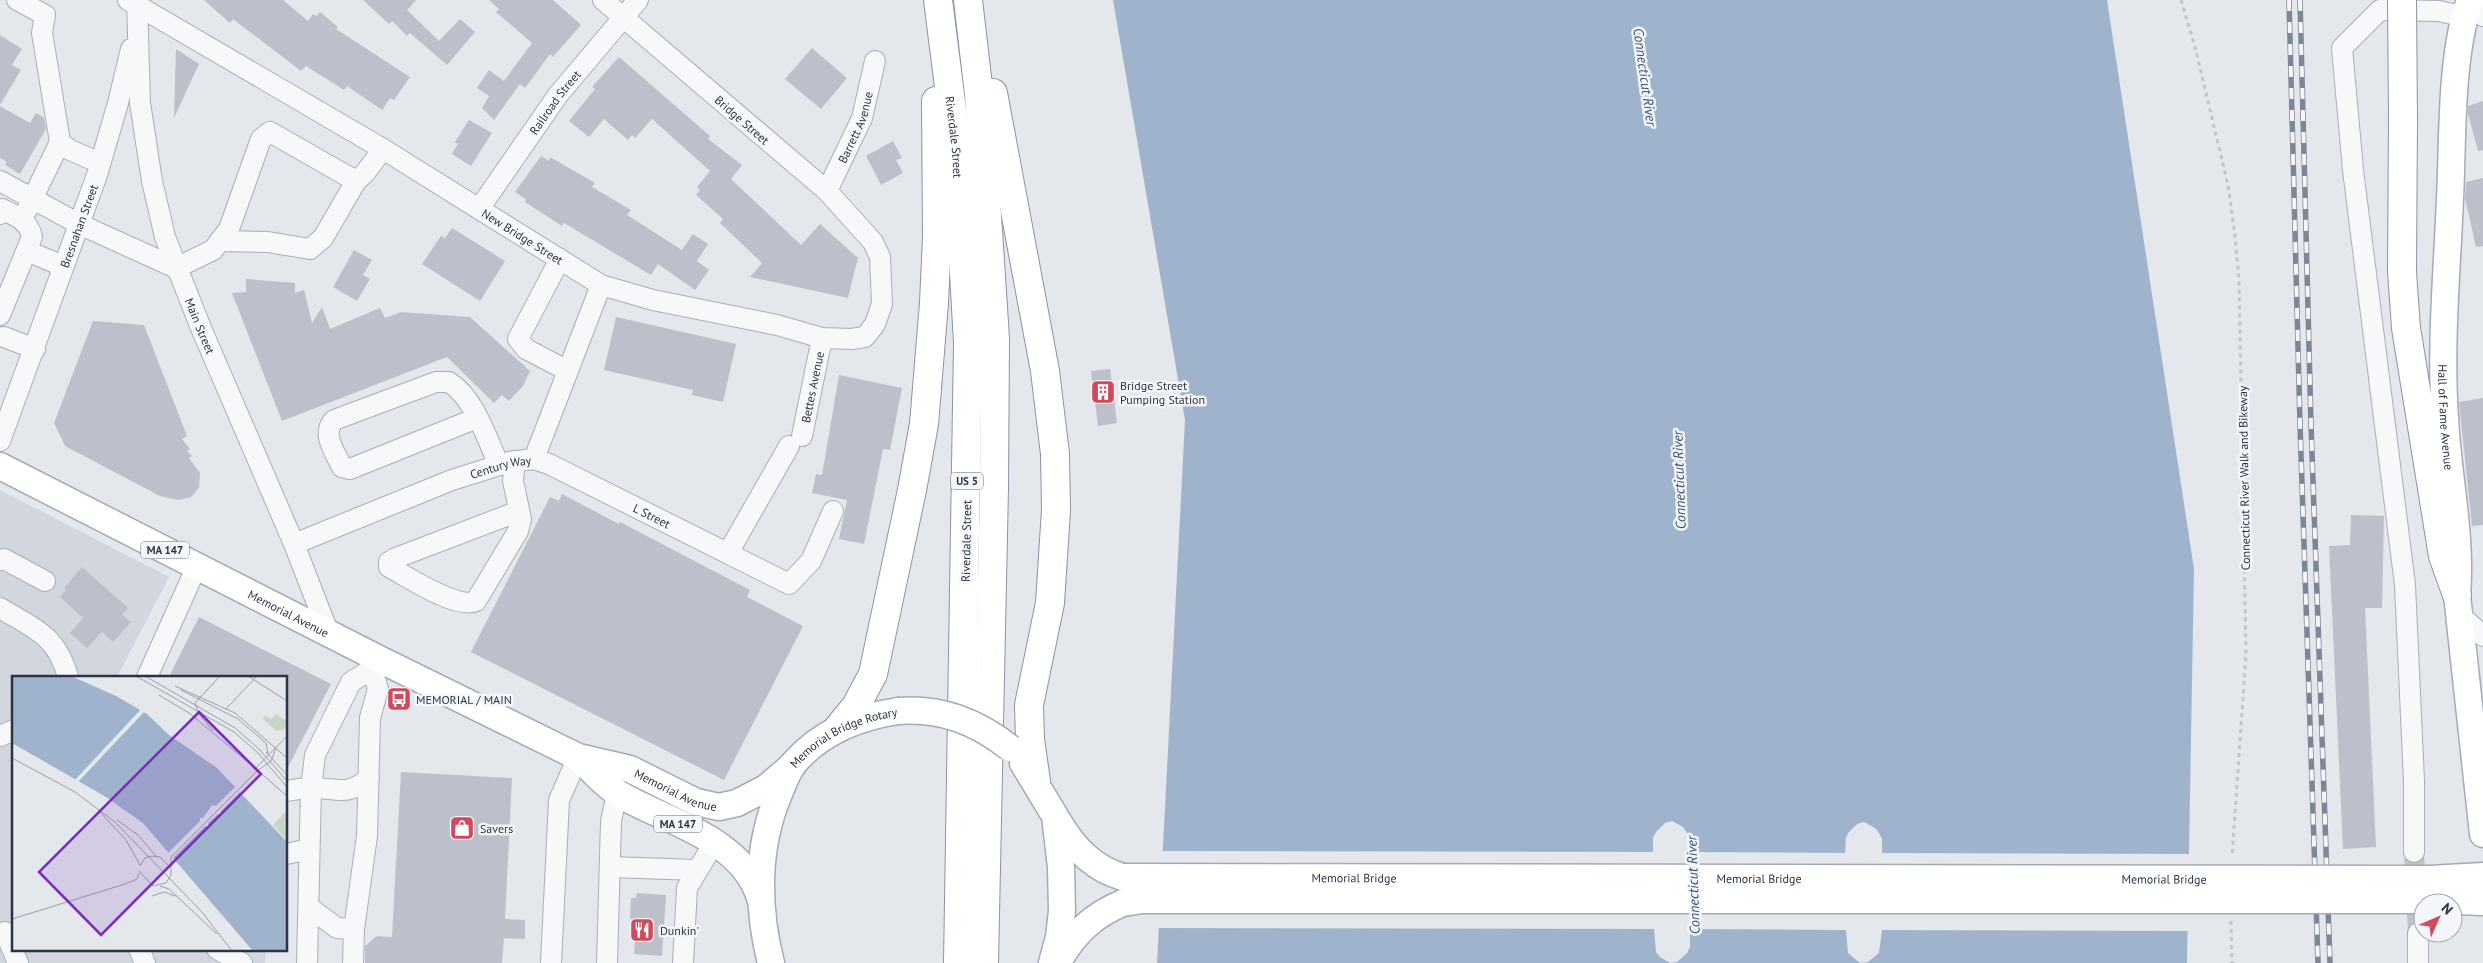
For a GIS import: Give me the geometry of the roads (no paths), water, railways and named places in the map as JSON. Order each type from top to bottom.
[{"type":"highway","points":[[838,728],[856,706],[873,674],[924,424],[933,327],[937,237],[936,0]]},
{"type":"highway","name":"Riverdale Street","points":[[936,0],[957,150],[968,343],[958,963]]},
{"type":"highway","points":[[969,0],[999,120],[1045,371],[1053,425],[1056,510],[1050,603],[1030,705],[1030,740],[1036,781]]},
{"type":"highway","name":"US 5","points":[[969,0],[979,94],[995,338],[994,496],[984,963]]},
{"type":"highway","points":[[2402,0],[2402,272],[2406,328],[2444,556],[2458,604]]},
{"type":"main road","name":"Hall of Fame Avenue","points":[[2474,8],[2455,104],[2444,370],[2446,436],[2458,557],[2458,604],[2483,834]]},
{"type":"main road","name":"Memorial Avenue","points":[[0,466],[329,634],[374,664],[578,757],[630,769],[696,802],[719,807],[737,803],[776,781],[793,765]]},
{"type":"main road","name":"Memorial Bridge Rotary","points":[[771,963],[762,905],[761,864],[764,838],[776,801],[793,765],[820,740],[838,728],[861,719],[898,711],[931,711],[956,717],[980,726],[1010,748],[1036,781],[1055,816],[1061,867],[1062,911],[1059,937],[1052,963]]},
{"type":"main road","name":"Memorial Avenue","points":[[578,757],[617,793],[714,843],[730,854],[749,875],[762,905]]},
{"type":"main road","name":"Memorial Bridge","points":[[1055,816],[1074,846],[1086,858],[1104,870],[1123,877],[2430,889]]},
{"type":"main road","points":[[2430,889],[2483,900],[2483,871]]},
{"type":"main road","points":[[2430,889],[2483,876]]},
{"type":"main road","name":"Memorial Bridge","points":[[1057,963],[1074,937],[1087,924],[1123,903],[1143,900],[2430,889]]},
{"type":"street","points":[[17,0],[45,16],[42,33],[60,142],[22,219]]},
{"type":"street","name":"Bridge Street","points":[[603,0],[828,192],[876,245]]},
{"type":"street","name":"Railroad Street","points":[[479,209],[558,95],[638,0]]},
{"type":"street","name":"New Bridge Street","points":[[134,2],[383,149],[601,285],[652,300],[777,325],[822,338],[859,339],[865,337],[875,324],[882,304],[880,258],[876,245]]},
{"type":"street","name":"Bresnahan Street","points":[[0,441],[35,349],[100,164],[127,69],[134,2]]},
{"type":"street","name":"Main Street","points":[[134,2],[140,104],[158,209],[176,268],[294,544],[329,634]]},
{"type":"street","points":[[2414,852],[2414,781],[2405,585],[2353,170],[2342,48],[2380,10],[2474,8]]},
{"type":"street","name":"Barrett Avenue","points":[[828,192],[862,118],[875,61]]},
{"type":"street","points":[[0,181],[79,224],[176,268],[213,250],[229,228],[261,138],[270,132],[356,181]]},
{"type":"street","points":[[60,142],[70,150],[100,164]]},
{"type":"street","points":[[220,241],[268,242],[310,249],[323,238],[356,181],[366,173],[383,149]]},
{"type":"street","points":[[0,214],[2,209],[22,219],[30,228],[32,238],[0,315],[2,342],[35,349]]},
{"type":"street","points":[[27,251],[63,266]]},
{"type":"street","points":[[560,259],[518,339],[526,349],[568,371]]},
{"type":"street","name":"Century Way","points":[[294,544],[452,480],[516,462],[568,371],[601,285]]},
{"type":"street","name":"Bettes Avenue","points":[[728,553],[795,441],[822,338]]},
{"type":"street","points":[[477,418],[350,469],[342,467],[327,434],[329,426],[334,420],[436,382],[448,382],[458,388],[466,397],[477,418],[516,462],[513,481],[519,511],[520,519],[518,531],[476,602],[470,604],[451,600],[389,567],[389,562],[519,511]]},
{"type":"street","name":"L Street","points":[[516,462],[550,464],[789,584],[811,561],[833,511]]},
{"type":"street","points":[[0,560],[4,559],[45,581]]},
{"type":"street","points":[[147,676],[197,566]]},
{"type":"street","points":[[2458,604],[2483,636]]},
{"type":"street","points":[[0,608],[44,634],[63,659],[68,676]]},
{"type":"street","points":[[353,963],[354,929],[368,836],[370,718],[378,689],[374,664]]},
{"type":"street","points":[[307,963],[310,908],[311,788],[315,755],[349,685],[374,664]]},
{"type":"street","points":[[0,736],[12,731]]},
{"type":"street","points":[[550,963],[559,800],[578,757]]},
{"type":"street","points":[[288,791],[311,788],[347,791],[358,787],[369,778]]},
{"type":"street","points":[[607,963],[611,821],[617,793]]},
{"type":"street","points":[[683,963],[686,894],[689,881],[714,843]]},
{"type":"street","points":[[288,854],[309,850]]},
{"type":"street","points":[[610,867],[697,870]]},
{"type":"street","points":[[310,908],[337,928],[354,929]]},
{"type":"street","points":[[6,931],[12,947]]},
{"type":"street","points":[[2418,943],[2418,963]]},
{"type":"street","points":[[13,950],[18,963]]},
{"type":"street","points":[[139,950],[144,963]]},
{"type":"street","points":[[219,950],[242,963]]},
{"type":"street","points":[[251,963],[254,950]]},
{"type":"water","name":"Connecticut River","points":[[1113,0],[2107,0],[2194,569],[2187,963],[1157,963],[1185,420]]},
{"type":"tunnel","points":[[2414,852],[2416,893]]},
{"type":"railway","points":[[2289,0],[2300,424],[2318,963]]},
{"type":"railway","points":[[2300,0],[2311,424],[2330,963]]},
{"type":"place","name":"Bridge Street Pumping Station","points":[[1103,392]]},
{"type":"place","name":"MEMORIAL / MAIN","points":[[399,699]]},
{"type":"place","name":"Savers","points":[[462,828]]},
{"type":"place","name":"Dunkin'","points":[[642,930]]}]
